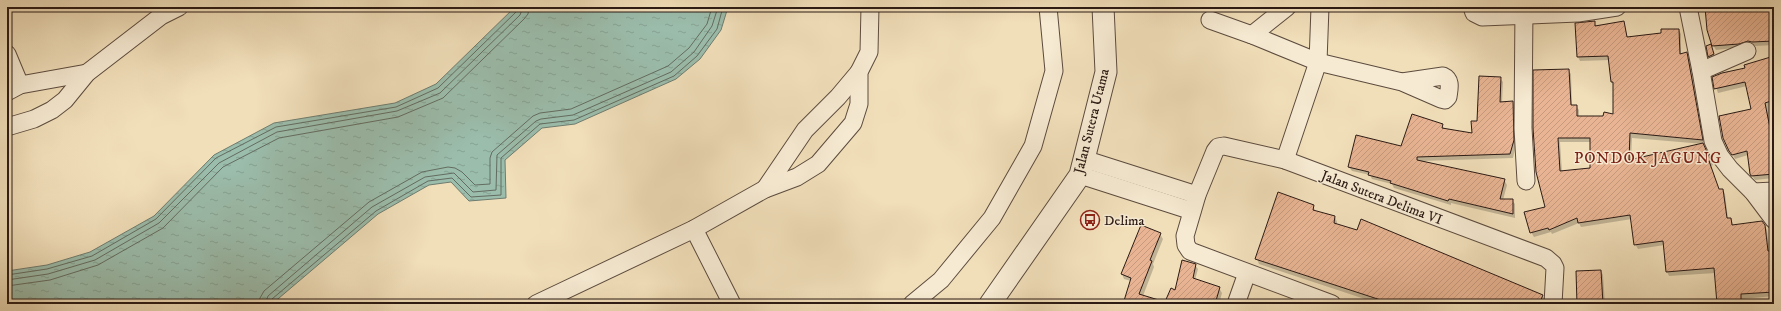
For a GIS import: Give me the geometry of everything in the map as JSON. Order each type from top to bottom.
[{"type":"street","points":[[7,128],[52,110],[65,100],[87,73],[160,11],[178,7]]},
{"type":"street","points":[[765,189],[805,130],[838,97],[859,72],[869,52],[870,7]]},
{"type":"street","points":[[912,304],[941,280],[992,218],[1033,146],[1054,71],[1048,7]]},
{"type":"street","name":"Jalan Sutera Utama","points":[[990,304],[1082,167],[1106,72],[1103,7]]},
{"type":"street","points":[[1252,35],[1287,7]]},
{"type":"street","points":[[1285,160],[1318,62],[1320,7]]},
{"type":"street","points":[[1472,7],[1474,13],[1482,17],[1525,12],[1617,7]]},
{"type":"street","points":[[1688,7],[1713,141],[1720,156],[1730,169],[1753,192],[1774,220]]},
{"type":"street","points":[[1525,12],[1523,128],[1526,181]]},
{"type":"street","points":[[1210,20],[1252,35],[1318,62],[1402,82]]},
{"type":"street","points":[[1701,71],[1747,51]]},
{"type":"street","points":[[7,54],[13,89],[87,73]]},
{"type":"street","points":[[546,302],[694,229],[765,189],[797,177],[818,164],[853,123],[859,104],[859,72]]},
{"type":"street","name":"Jalan Sutera Delima VI","points":[[1195,203],[1215,151],[1218,147],[1224,146],[1285,160],[1546,258],[1555,268],[1553,304]]},
{"type":"street","points":[[1082,167],[1195,203],[1185,236],[1186,245],[1190,251],[1332,304]]},
{"type":"street","points":[[1753,192],[1774,191]]},
{"type":"street","points":[[694,229],[732,304]]},
{"type":"street","points":[[1236,304],[1247,273]]},
{"type":"water","points":[[515,7],[728,7],[721,30],[700,59],[676,79],[575,124],[542,128],[505,160],[506,198],[469,201],[451,182],[429,185],[378,214],[272,304],[7,304],[7,271],[47,265],[90,252],[154,216],[214,155],[274,123],[395,103],[436,84]]},
{"type":"building","points":[[1705,7],[1769,7],[1774,30],[1774,41],[1748,41],[1739,44],[1712,46],[1707,30]]},
{"type":"building","points":[[1595,21],[1595,26],[1624,21],[1627,37],[1661,33],[1661,29],[1679,29],[1680,54],[1687,52],[1703,140],[1630,133],[1629,160],[1703,143],[1711,161],[1709,161],[1719,189],[1723,189],[1727,218],[1731,218],[1732,225],[1762,221],[1765,225],[1768,251],[1774,251],[1774,292],[1741,294],[1741,304],[1717,304],[1714,268],[1666,272],[1663,241],[1634,245],[1630,215],[1578,223],[1577,218],[1549,230],[1548,228],[1530,233],[1524,212],[1545,207],[1536,172],[1533,128],[1533,70],[1569,69],[1571,105],[1577,105],[1577,116],[1603,116],[1604,112],[1613,114],[1613,82],[1611,82],[1608,56],[1577,57],[1575,23]],"holes":[[[1558,138],[1590,138],[1590,168],[1560,171]]]},
{"type":"building","points":[[1711,44],[1714,54],[1708,57],[1706,46]]},
{"type":"building","points":[[1774,56],[1774,100],[1765,103],[1770,128],[1774,127],[1774,174],[1751,176],[1747,151],[1732,155],[1723,138],[1719,116],[1751,109],[1745,82],[1714,89],[1712,77],[1722,73],[1745,68],[1744,65]]},
{"type":"building","points":[[1479,76],[1501,77],[1500,102],[1513,101],[1514,140],[1510,154],[1417,157],[1417,160],[1505,179],[1500,199],[1513,199],[1513,214],[1449,199],[1448,201],[1390,183],[1391,181],[1368,175],[1369,172],[1348,167],[1356,135],[1401,146],[1412,114],[1443,124],[1442,128],[1472,133],[1471,121],[1477,121]]},
{"type":"building","points":[[1278,192],[1314,205],[1313,210],[1335,216],[1334,223],[1357,230],[1361,219],[1543,295],[1539,304],[1393,304],[1255,259]]},
{"type":"building","points":[[1141,225],[1161,233],[1139,294],[1162,301],[1162,304],[1123,304],[1131,278],[1121,274]]},
{"type":"building","points":[[1182,260],[1196,264],[1193,278],[1220,287],[1215,304],[1164,304],[1171,288],[1175,290]]},
{"type":"building","points":[[1601,270],[1603,304],[1577,304],[1576,271]]},
{"type":"place","name":"Delima","points":[[1090,220]]},
{"type":"district","name":"PONDOK JAGUNG","points":[[1648,157]]}]
